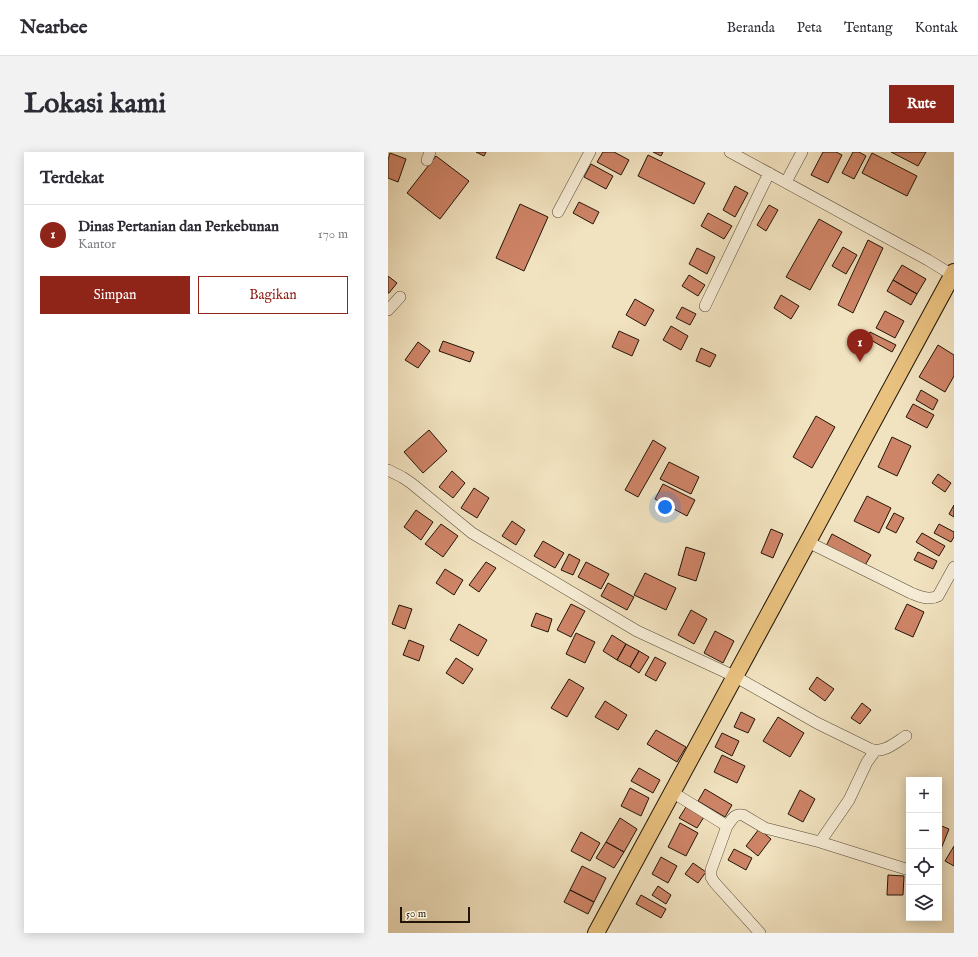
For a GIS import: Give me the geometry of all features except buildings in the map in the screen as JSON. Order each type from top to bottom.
[{"type":"highway","points":[[596,933],[953,274]]},
{"type":"street","points":[[558,212],[590,152]]},
{"type":"street","points":[[730,152],[953,274]]},
{"type":"street","points":[[786,182],[802,152]]},
{"type":"street","points":[[705,306],[769,173]]},
{"type":"street","points":[[388,310],[400,297]]},
{"type":"street","points":[[388,470],[402,476],[472,533],[636,632],[736,677],[817,723],[875,751]]},
{"type":"street","points":[[808,542],[924,598],[934,598],[938,596],[954,567]]},
{"type":"street","points":[[820,842],[849,800],[867,762],[875,751],[888,747],[906,736]]},
{"type":"street","points":[[672,792],[727,826]]},
{"type":"street","points":[[760,933],[711,877],[711,870],[727,826],[735,816],[739,814],[765,828],[820,842],[906,869]]},
{"type":"place","name":"Dinas Pertanian dan Perkebunan","points":[[860,362]]}]
